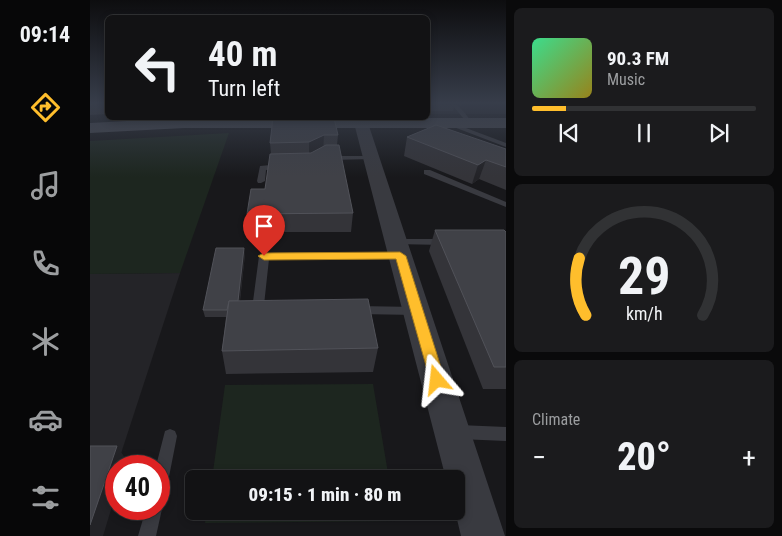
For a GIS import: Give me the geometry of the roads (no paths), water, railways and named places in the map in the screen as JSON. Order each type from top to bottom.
[{"type":"main road","points":[[90,128],[109,127]]},
{"type":"street","points":[[362,127],[483,536]]},
{"type":"lane","points":[[458,127],[506,145]]},
{"type":"lane","points":[[321,159],[371,158]]},
{"type":"lane","points":[[261,181],[263,168],[286,166]]},
{"type":"lane","points":[[427,172],[506,205]]},
{"type":"lane","points":[[277,310],[258,309],[264,256],[398,249],[458,242]]},
{"type":"lane","points":[[343,310],[417,311]]},
{"type":"lane","points":[[453,431],[506,434]]},
{"type":"lane","points":[[166,455],[170,436]]},
{"type":"lane","points":[[148,536],[152,520]]}]
